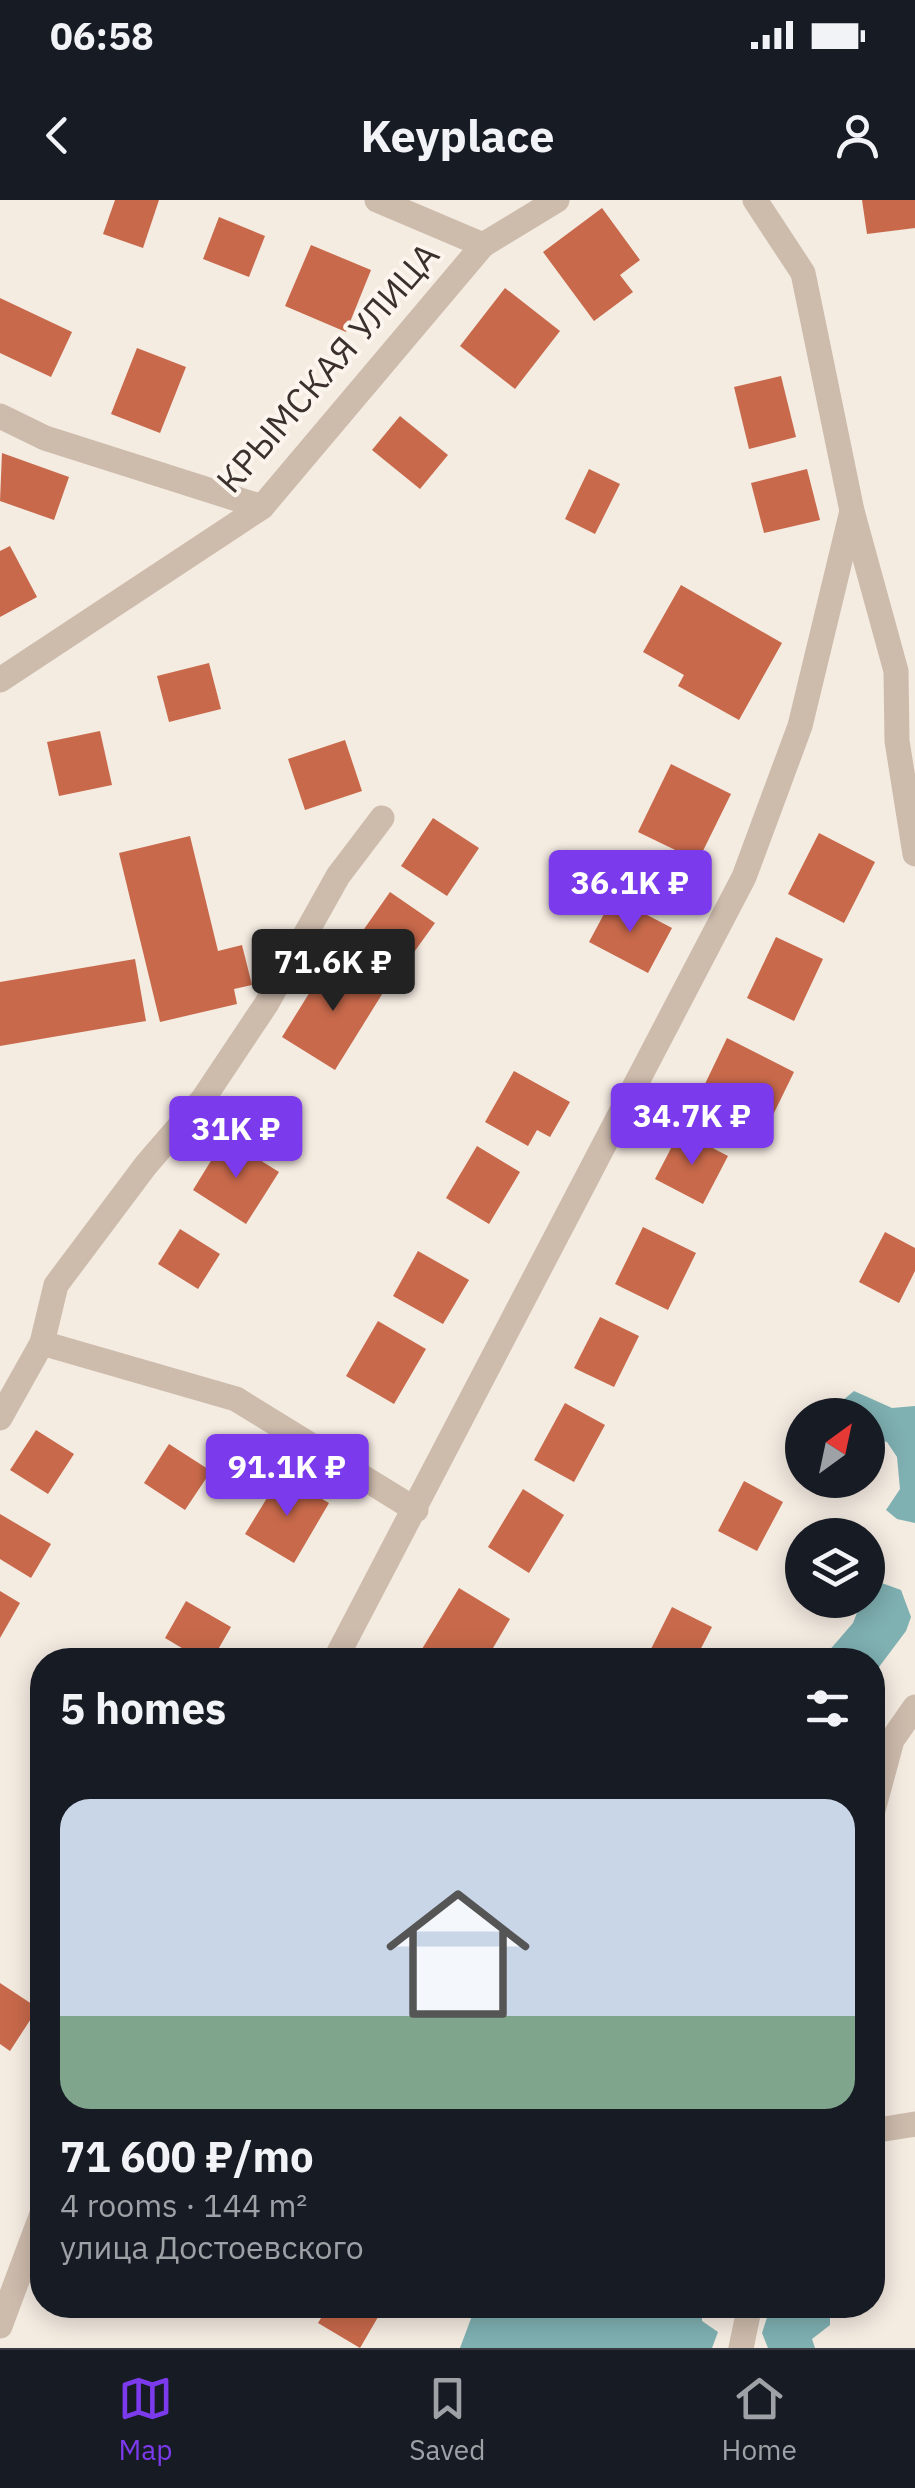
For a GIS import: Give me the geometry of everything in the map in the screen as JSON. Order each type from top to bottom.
[{"type":"street","points":[[377,200],[482,245]]},
{"type":"street","name":"КРЫМСКАЯ УЛИЦА","points":[[0,680],[262,507],[482,245],[557,200]]},
{"type":"street","points":[[755,200],[803,273],[852,511],[896,671],[897,740],[915,854]]},
{"type":"street","points":[[0,416],[45,438],[262,507]]},
{"type":"street","points":[[341,1648],[744,877],[800,726],[852,511]]},
{"type":"street","points":[[0,1418],[42,1343],[56,1285],[146,1165],[203,1100],[268,1003],[338,876],[382,818]]},
{"type":"street","points":[[42,1343],[236,1400],[416,1510]]},
{"type":"street","points":[[885,1766],[892,1740],[915,1707]]},
{"type":"street","points":[[885,2128],[915,2124]]},
{"type":"street","points":[[0,2326],[30,2246]]},
{"type":"street","points":[[741,2348],[747,2318]]},
{"type":"water","points":[[854,1391],[870,1398],[846,1398]]},
{"type":"water","points":[[885,1405],[915,1406],[915,1523],[897,1519],[886,1510],[900,1489],[897,1457],[887,1442]]},
{"type":"water","points":[[885,1584],[901,1590],[911,1617],[906,1631],[885,1659],[885,1648],[831,1648],[855,1618],[885,1618]]},
{"type":"water","points":[[471,2318],[702,2318],[718,2332],[712,2348],[460,2348]]},
{"type":"water","points":[[767,2318],[830,2318],[830,2325],[812,2339],[815,2348],[768,2348],[762,2333]]},
{"type":"building","points":[[115,200],[159,200],[143,248],[103,234]]},
{"type":"building","points":[[862,200],[915,200],[915,228],[867,234]]},
{"type":"building","points":[[602,208],[640,260],[620,275],[633,292],[594,321],[543,252]]},
{"type":"building","points":[[219,217],[265,236],[249,277],[203,259]]},
{"type":"building","points":[[311,245],[371,270],[346,332],[285,306]]},
{"type":"building","points":[[505,288],[560,331],[515,389],[460,346]]},
{"type":"building","points":[[0,298],[72,332],[51,377],[0,353]]},
{"type":"building","points":[[137,348],[186,367],[160,433],[111,414]]},
{"type":"building","points":[[781,376],[796,437],[749,449],[734,387]]},
{"type":"building","points":[[400,416],[448,455],[420,489],[372,450]]},
{"type":"building","points":[[2,453],[69,477],[54,520],[0,501]]},
{"type":"building","points":[[589,469],[620,484],[595,534],[565,519]]},
{"type":"building","points":[[807,469],[820,520],[764,533],[751,483]]},
{"type":"building","points":[[10,546],[37,597],[0,617],[0,551]]},
{"type":"building","points":[[681,585],[782,643],[739,720],[678,686],[684,675],[643,652]]},
{"type":"building","points":[[209,663],[221,709],[169,722],[157,676]]},
{"type":"building","points":[[100,731],[112,785],[59,796],[47,742]]},
{"type":"building","points":[[345,740],[362,791],[305,810],[288,759]]},
{"type":"building","points":[[671,764],[731,794],[698,861],[638,832]]},
{"type":"building","points":[[433,818],[479,848],[447,896],[401,866]]},
{"type":"building","points":[[819,833],[875,862],[844,923],[788,894]]},
{"type":"building","points":[[190,836],[218,951],[242,945],[252,985],[234,989],[237,1004],[160,1022],[119,853]]},
{"type":"building","points":[[390,892],[435,923],[399,973],[355,942]]},
{"type":"building","points":[[613,897],[672,928],[648,973],[589,942]]},
{"type":"building","points":[[776,937],[823,959],[794,1021],[747,998]]},
{"type":"building","points":[[331,958],[384,991],[335,1070],[282,1037]]},
{"type":"building","points":[[135,959],[146,1021],[0,1046],[0,982]]},
{"type":"building","points":[[727,1038],[794,1072],[771,1119],[704,1086]]},
{"type":"building","points":[[514,1071],[570,1102],[550,1137],[537,1130],[528,1146],[485,1122]]},
{"type":"building","points":[[680,1131],[728,1156],[703,1204],[655,1179]]},
{"type":"building","points":[[225,1138],[279,1172],[246,1224],[193,1190]]},
{"type":"building","points":[[477,1146],[520,1172],[489,1224],[446,1198]]},
{"type":"building","points":[[643,1227],[696,1253],[668,1310],[615,1284]]},
{"type":"building","points":[[180,1229],[220,1254],[198,1289],[158,1264]]},
{"type":"building","points":[[885,1232],[915,1248],[915,1271],[899,1303],[859,1282]]},
{"type":"building","points":[[418,1251],[469,1280],[443,1324],[393,1296]]},
{"type":"building","points":[[600,1317],[639,1336],[614,1387],[574,1368]]},
{"type":"building","points":[[378,1321],[426,1349],[394,1404],[346,1376]]},
{"type":"building","points":[[565,1403],[605,1425],[574,1482],[534,1460]]},
{"type":"building","points":[[36,1430],[74,1454],[48,1494],[10,1470]]},
{"type":"building","points":[[169,1444],[211,1471],[185,1510],[144,1483]]},
{"type":"building","points":[[281,1475],[329,1503],[294,1563],[245,1534]]},
{"type":"building","points":[[744,1481],[783,1502],[757,1551],[718,1531]]},
{"type":"building","points":[[523,1489],[564,1515],[529,1573],[488,1547]]},
{"type":"building","points":[[0,1514],[51,1544],[31,1578],[0,1559]]},
{"type":"building","points":[[459,1588],[510,1619],[493,1648],[423,1648]]},
{"type":"building","points":[[0,1591],[20,1603],[0,1638]]},
{"type":"building","points":[[186,1601],[231,1627],[219,1648],[182,1648],[165,1638]]},
{"type":"building","points":[[672,1607],[712,1627],[701,1648],[652,1648]]},
{"type":"building","points":[[0,1983],[30,2003],[30,2020],[10,2051],[0,2044]]},
{"type":"building","points":[[321,2318],[377,2318],[360,2348],[318,2323]]}]
